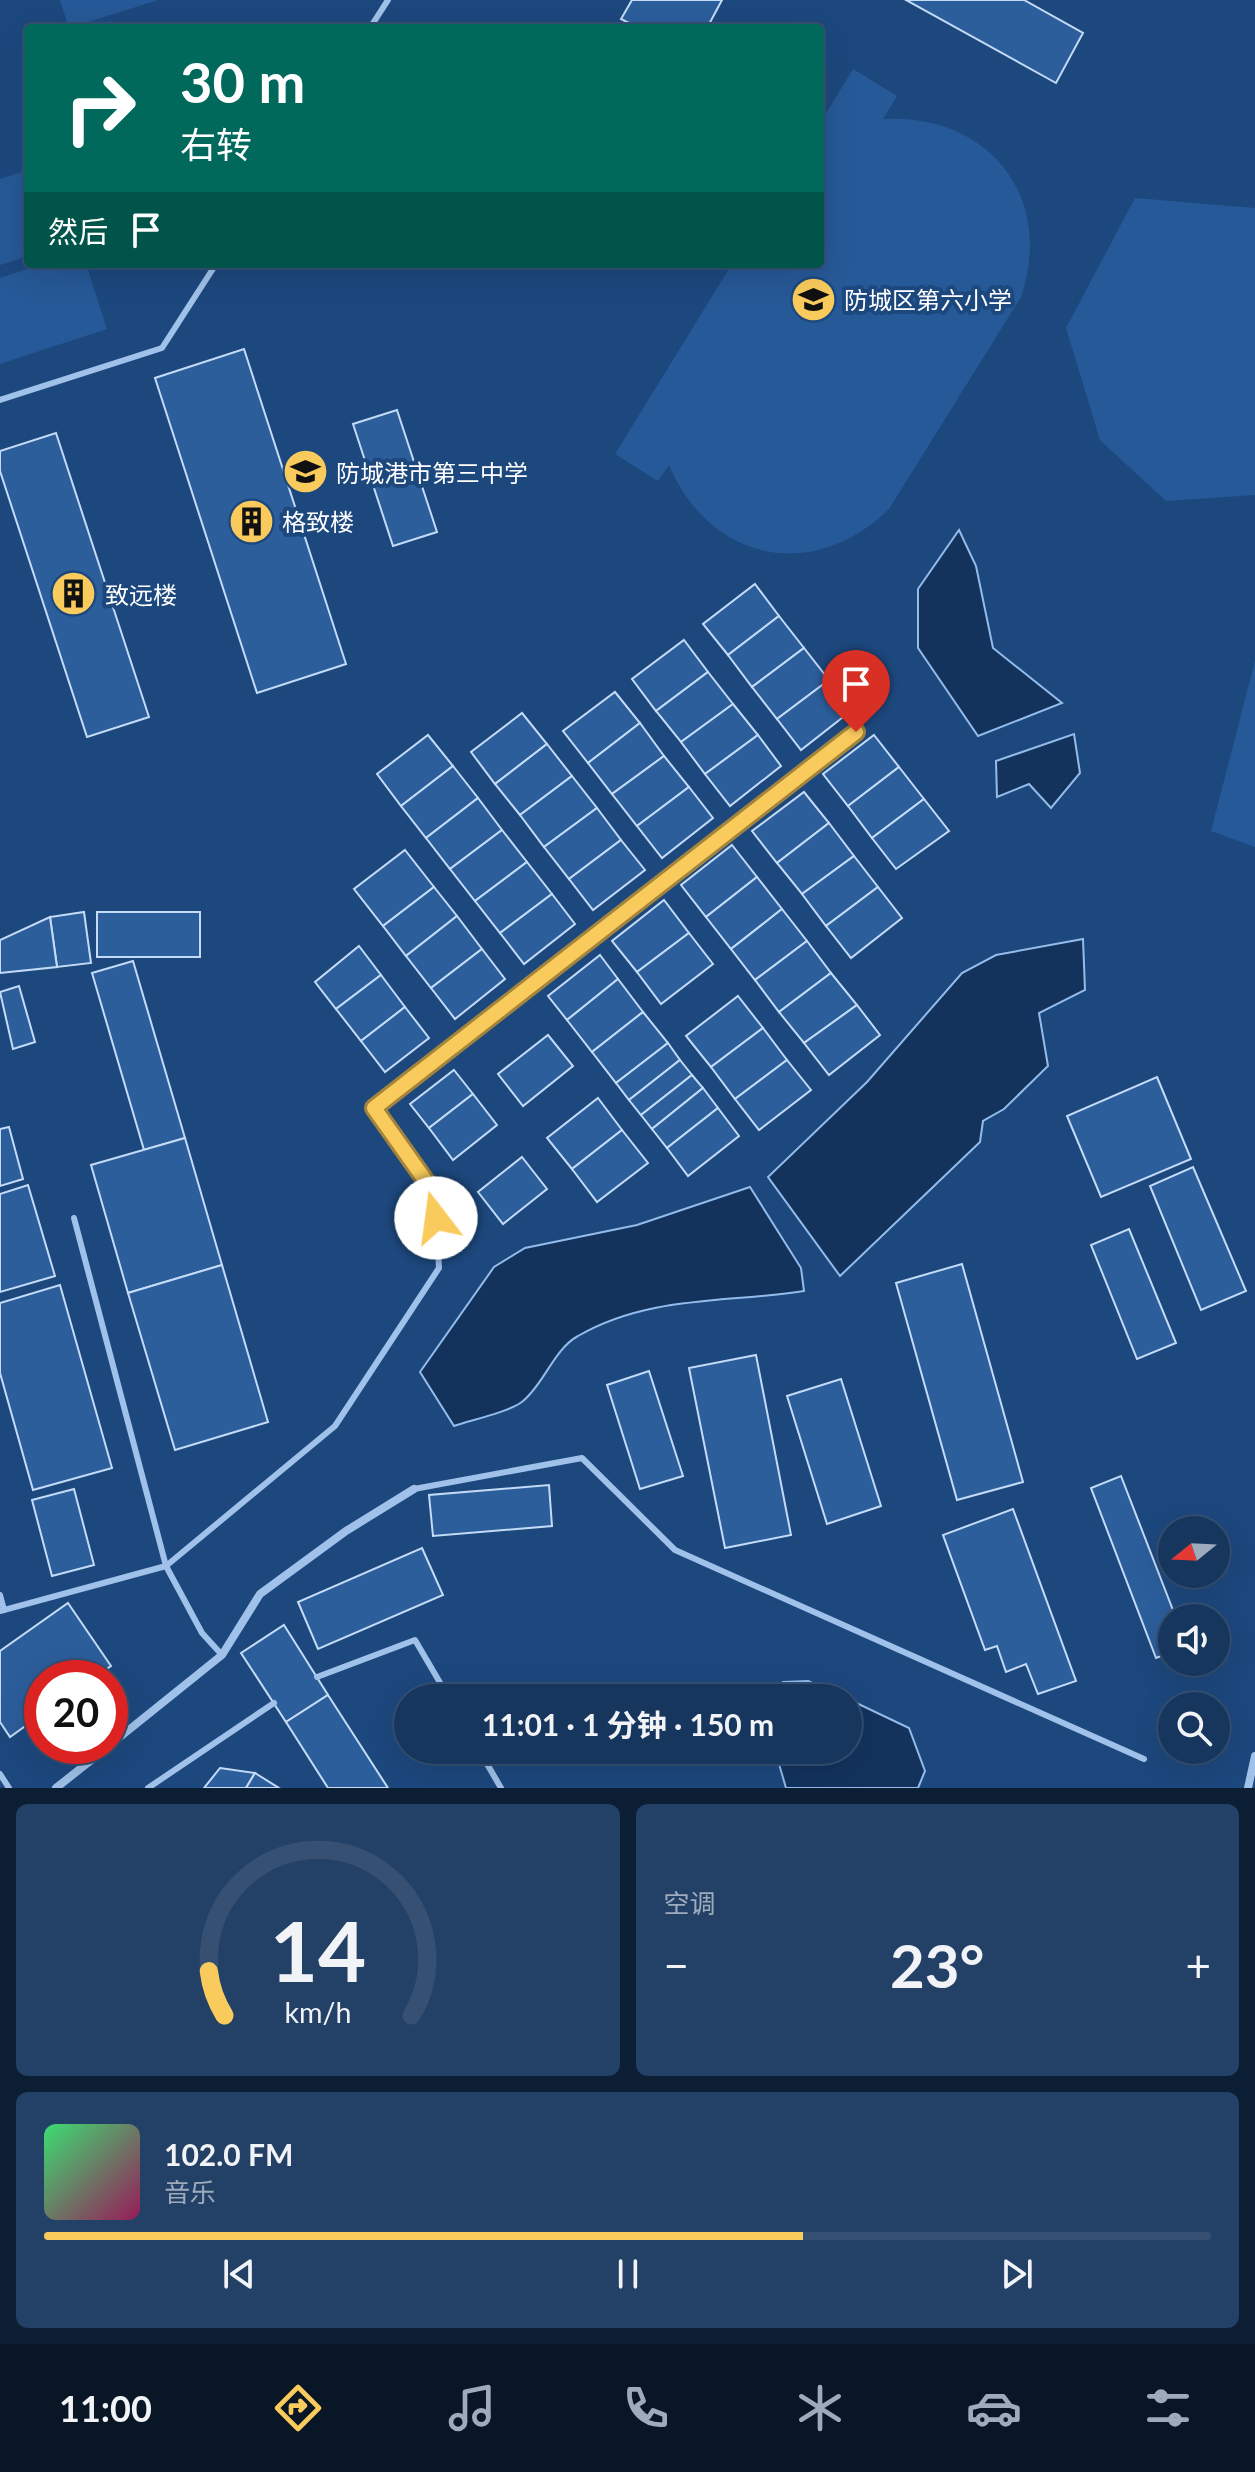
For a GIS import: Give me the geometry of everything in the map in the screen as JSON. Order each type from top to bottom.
[{"type":"street","points":[[128,1730],[222,1655],[260,1594],[346,1531],[414,1489]]},
{"type":"street","points":[[1248,1788],[1255,1756]]},
{"type":"street","points":[[56,1788],[86,1764]]},
{"type":"lane","points":[[373,24],[388,0]]},
{"type":"lane","points":[[0,400],[162,348],[213,268]]},
{"type":"lane","points":[[0,1595],[2,1610],[166,1566],[335,1426],[439,1268],[435,1194],[374,1108],[856,732]]},
{"type":"lane","points":[[74,1218],[166,1566],[202,1633],[222,1655]]},
{"type":"lane","points":[[414,1489],[582,1458],[675,1550],[1144,1759]]},
{"type":"lane","points":[[317,1677],[415,1640],[441,1684]]},
{"type":"lane","points":[[148,1788],[274,1703]]},
{"type":"lane","points":[[487,1764],[501,1788]]},
{"type":"lane","points":[[0,1774],[9,1788]]},
{"type":"shaded area","points":[[60,0],[158,0],[82,24],[68,24]]},
{"type":"shaded area","points":[[853,69],[897,96],[883,119],[920,121],[954,130],[982,146],[1004,168],[1020,195],[1029,226],[1029,260],[1021,297],[889,509],[860,532],[829,547],[797,553],[766,551],[737,541],[710,523],[687,498],[669,465],[658,481],[615,454],[730,268],[824,268],[824,116]]},
{"type":"shaded area","points":[[24,171],[24,257],[0,265],[0,179]]},
{"type":"shaded area","points":[[1135,198],[1255,208],[1255,495],[1166,501],[1100,440],[1066,328]]},
{"type":"shaded area","points":[[31,268],[87,268],[107,329],[0,364],[0,278]]},
{"type":"shaded area","points":[[959,530],[976,566],[993,648],[1062,703],[978,736],[918,648],[918,589]]},
{"type":"shaded area","points":[[1255,661],[1255,847],[1211,831]]},
{"type":"shaded area","points":[[1074,734],[1080,773],[1051,808],[1029,784],[997,797],[996,761]]},
{"type":"shaded area","points":[[1083,939],[1085,990],[1039,1013],[1048,1066],[1004,1109],[983,1121],[980,1142],[840,1276],[768,1177],[867,1082],[962,973],[996,955]]},
{"type":"shaded area","points":[[750,1187],[801,1268],[804,1291],[660,1307],[605,1323],[578,1336],[562,1349],[523,1401],[500,1412],[454,1426],[420,1372],[494,1267],[525,1248],[637,1225]]},
{"type":"shaded area","points":[[808,1681],[815,1684],[782,1684]]},
{"type":"shaded area","points":[[862,1706],[909,1728],[925,1771],[918,1788],[786,1788],[779,1764],[862,1764]]},
{"type":"building","points":[[632,0],[722,0],[709,24],[631,24],[621,19]]},
{"type":"building","points":[[906,0],[1024,0],[1083,33],[1056,83]]},
{"type":"building","name":"格致楼","points":[[244,349],[346,664],[257,693],[155,378]]},
{"type":"building","points":[[397,410],[437,532],[393,546],[353,424]]},
{"type":"building","name":"致远楼","points":[[56,433],[149,717],[87,737],[0,471],[0,451]]},
{"type":"building","points":[[755,584],[779,616],[728,655],[703,624]]},
{"type":"building","points":[[779,616],[804,648],[752,687],[728,655]]},
{"type":"building","points":[[684,640],[708,672],[656,711],[632,679]]},
{"type":"building","points":[[804,648],[829,680],[777,719],[752,687]]},
{"type":"building","points":[[708,672],[733,704],[681,742],[656,711]]},
{"type":"building","points":[[829,680],[852,710],[801,750],[777,719]]},
{"type":"building","points":[[615,692],[640,723],[588,763],[563,731]]},
{"type":"building","points":[[733,704],[758,735],[705,774],[681,742]]},
{"type":"building","points":[[522,713],[547,744],[495,784],[471,752]]},
{"type":"building","points":[[640,723],[664,756],[612,794],[588,763]]},
{"type":"building","points":[[428,735],[453,766],[401,806],[377,774]]},
{"type":"building","points":[[758,735],[781,766],[730,806],[705,774]]},
{"type":"building","points":[[874,735],[899,767],[848,806],[823,774]]},
{"type":"building","points":[[547,744],[572,776],[520,815],[495,784]]},
{"type":"building","points":[[664,756],[689,787],[637,826],[612,794]]},
{"type":"building","points":[[453,766],[478,798],[426,838],[401,806]]},
{"type":"building","points":[[899,767],[924,799],[872,838],[848,806]]},
{"type":"building","points":[[572,776],[597,808],[544,847],[520,815]]},
{"type":"building","points":[[689,787],[713,818],[662,858],[637,826]]},
{"type":"building","points":[[804,792],[829,823],[777,863],[752,831]]},
{"type":"building","points":[[478,798],[502,830],[450,869],[426,838]]},
{"type":"building","points":[[924,799],[949,831],[896,869],[872,838]]},
{"type":"building","points":[[597,808],[621,840],[569,879],[544,847]]},
{"type":"building","points":[[829,823],[854,856],[802,894],[777,863]]},
{"type":"building","points":[[502,830],[527,862],[475,901],[450,869]]},
{"type":"building","points":[[621,840],[645,870],[593,910],[569,879]]},
{"type":"building","points":[[732,845],[757,877],[706,917],[681,885]]},
{"type":"building","points":[[405,850],[434,887],[383,926],[354,889]]},
{"type":"building","points":[[854,856],[878,887],[826,926],[802,894]]},
{"type":"building","points":[[527,862],[552,894],[500,933],[475,901]]},
{"type":"building","points":[[757,877],[782,909],[731,949],[706,917]]},
{"type":"building","points":[[434,887],[457,916],[406,956],[383,926]]},
{"type":"building","points":[[878,887],[902,918],[851,958],[826,926]]},
{"type":"building","points":[[552,894],[575,924],[524,964],[500,933]]},
{"type":"building","points":[[664,900],[689,933],[637,972],[612,941]]},
{"type":"building","points":[[782,909],[807,941],[755,980],[731,949]]},
{"type":"building","points":[[84,912],[91,963],[57,967],[50,917]]},
{"type":"building","points":[[97,912],[200,912],[200,957],[97,957]]},
{"type":"building","points":[[457,916],[482,949],[431,988],[406,956]]},
{"type":"building","points":[[50,917],[57,967],[0,973],[0,940]]},
{"type":"building","points":[[689,933],[713,964],[661,1004],[637,972]]},
{"type":"building","points":[[807,941],[831,973],[779,1012],[755,980]]},
{"type":"building","points":[[359,946],[381,975],[336,1009],[315,982]]},
{"type":"building","points":[[482,949],[505,979],[455,1019],[431,988]]},
{"type":"building","points":[[600,955],[618,979],[567,1020],[548,996]]},
{"type":"building","points":[[133,961],[185,1138],[144,1150],[92,973]]},
{"type":"building","points":[[831,973],[857,1005],[804,1043],[779,1012]]},
{"type":"building","points":[[381,975],[405,1007],[361,1041],[336,1009]]},
{"type":"building","points":[[618,979],[643,1012],[592,1052],[567,1020]]},
{"type":"building","points":[[19,986],[35,1042],[13,1049],[0,992]]},
{"type":"building","points":[[738,996],[763,1028],[711,1067],[686,1036]]},
{"type":"building","points":[[857,1005],[880,1035],[829,1075],[804,1043]]},
{"type":"building","points":[[405,1007],[429,1038],[385,1072],[361,1041]]},
{"type":"building","points":[[643,1012],[668,1043],[616,1083],[592,1052]]},
{"type":"building","points":[[763,1028],[787,1060],[735,1099],[711,1067]]},
{"type":"building","points":[[548,1035],[573,1066],[523,1106],[498,1074]]},
{"type":"building","points":[[668,1043],[680,1060],[629,1100],[616,1083]]},
{"type":"building","points":[[680,1060],[692,1075],[641,1115],[629,1100]]},
{"type":"building","points":[[787,1060],[811,1090],[759,1130],[735,1099]]},
{"type":"building","points":[[454,1070],[473,1094],[429,1128],[410,1104]]},
{"type":"building","points":[[692,1075],[703,1088],[652,1129],[641,1115]]},
{"type":"building","points":[[1157,1077],[1191,1159],[1101,1197],[1067,1116]]},
{"type":"building","points":[[703,1088],[718,1108],[667,1148],[652,1129]]},
{"type":"building","points":[[473,1094],[497,1125],[453,1160],[429,1128]]},
{"type":"building","points":[[598,1098],[622,1130],[572,1169],[547,1138]]},
{"type":"building","points":[[718,1108],[739,1136],[688,1176],[667,1148]]},
{"type":"building","points":[[9,1127],[23,1179],[0,1186],[0,1129]]},
{"type":"building","points":[[622,1130],[648,1163],[597,1202],[572,1169]]},
{"type":"building","points":[[185,1138],[222,1265],[128,1293],[91,1165]]},
{"type":"building","points":[[522,1157],[547,1189],[503,1224],[478,1192]]},
{"type":"building","points":[[1193,1167],[1246,1291],[1201,1310],[1150,1186]]},
{"type":"building","points":[[28,1185],[55,1276],[0,1292],[0,1194]]},
{"type":"building","points":[[1129,1229],[1176,1343],[1137,1359],[1091,1245]]},
{"type":"building","points":[[962,1264],[1023,1482],[957,1500],[896,1283]]},
{"type":"building","points":[[222,1265],[268,1422],[175,1450],[128,1293]]},
{"type":"building","points":[[60,1285],[112,1468],[33,1490],[0,1373],[0,1303]]},
{"type":"building","points":[[756,1355],[791,1535],[725,1548],[689,1368]]},
{"type":"building","points":[[649,1371],[683,1476],[640,1489],[607,1385]]},
{"type":"building","points":[[841,1379],[881,1506],[827,1524],[787,1396]]},
{"type":"building","points":[[1121,1476],[1158,1572],[1158,1588],[1164,1588],[1171,1604],[1158,1604],[1158,1657],[1156,1658],[1091,1488]]},
{"type":"building","points":[[549,1485],[552,1526],[433,1536],[429,1495]]},
{"type":"building","points":[[74,1489],[94,1565],[52,1576],[32,1500]]},
{"type":"building","points":[[1013,1509],[1076,1681],[1038,1694],[1026,1664],[1006,1672],[997,1646],[985,1650],[943,1535]]},
{"type":"building","points":[[422,1548],[443,1595],[318,1649],[298,1602]]},
{"type":"building","points":[[68,1603],[107,1660],[24,1660],[24,1727],[10,1737],[0,1722],[0,1651]]},
{"type":"building","points":[[284,1625],[328,1695],[286,1722],[241,1653]]},
{"type":"building","points":[[328,1695],[388,1788],[328,1788],[286,1722]]},
{"type":"building","points":[[220,1768],[255,1773],[246,1788],[204,1788]]},
{"type":"building","points":[[255,1773],[279,1788],[246,1788]]},
{"type":"place","name":"防城区第六小学","points":[[813,299]]},
{"type":"place","name":"防城港市第三中学","points":[[305,472]]},
{"type":"place","name":"格致楼","points":[[251,521]]},
{"type":"place","name":"致远楼","points":[[74,594]]},
{"type":"route","points":[[436,1218],[435,1194],[374,1108],[856,732]]}]
